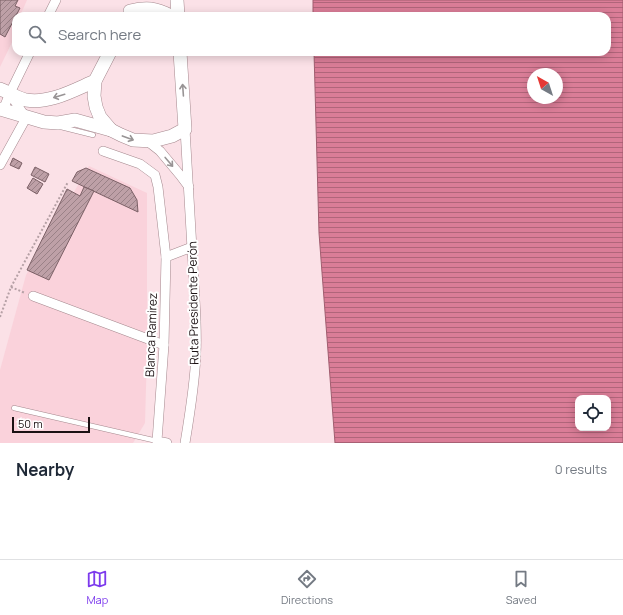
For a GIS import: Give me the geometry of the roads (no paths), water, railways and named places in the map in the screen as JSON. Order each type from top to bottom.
[{"type":"main road","points":[[178,0],[178,12]]},
{"type":"main road","points":[[131,9],[142,8],[161,12]]},
{"type":"main road","points":[[108,56],[95,81],[94,96],[100,117],[111,130]]},
{"type":"main road","points":[[2,109],[26,118],[44,122],[58,123],[75,120],[111,130],[133,140],[153,141],[172,136],[185,129],[180,56]]},
{"type":"main road","points":[[5,91],[25,100],[42,101],[64,95],[95,81]]},
{"type":"street","points":[[50,12],[56,0]]},
{"type":"street","points":[[2,109],[5,91],[27,56]]},
{"type":"street","points":[[0,165],[26,118],[5,91]]},
{"type":"street","name":"Ruta Presidente Perón","points":[[185,129],[196,300],[196,354],[191,411],[185,443]]},
{"type":"street","points":[[146,140],[160,151],[188,187]]},
{"type":"street","name":"Blanca Ramirez","points":[[103,151],[140,164],[155,175],[158,187],[166,257],[164,345],[158,441]]},
{"type":"street","points":[[166,257],[192,246]]},
{"type":"street","points":[[33,296],[164,345]]},
{"type":"street","points":[[158,441],[167,443]]},
{"type":"lane","points":[[44,122],[93,135]]},
{"type":"lane","points":[[14,408],[158,441]]}]
